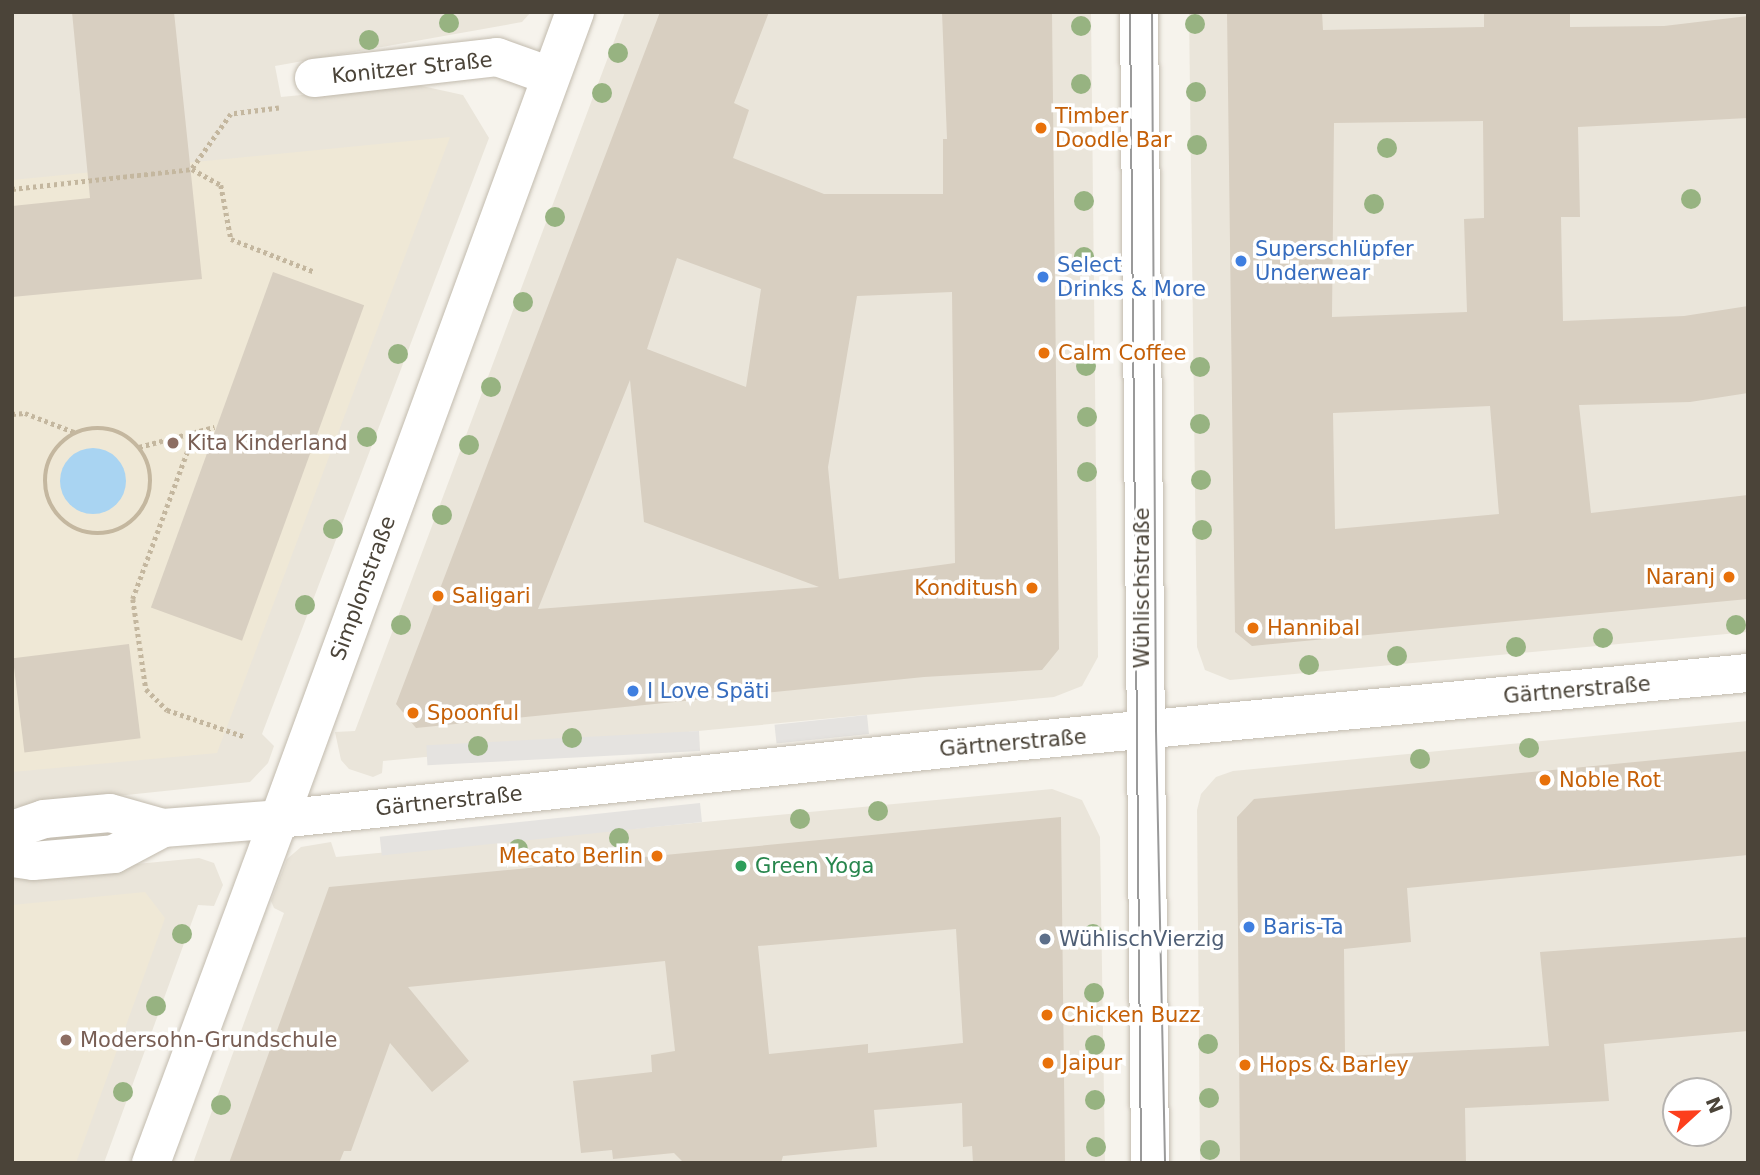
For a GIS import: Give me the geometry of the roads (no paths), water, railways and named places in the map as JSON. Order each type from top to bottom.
[{"type":"street","name":"Simplonstraße","points":[[151,1163],[575,12]]},
{"type":"street","name":"Wühlischstraße","points":[[1139,12],[1150,1163]]},
{"type":"street","name":"Konitzer Straße","points":[[304,92],[498,57],[550,76]]},
{"type":"street","name":"Gärtnerstraße","points":[[163,828],[279,819],[1748,673]]},
{"type":"street","points":[[12,830],[44,819],[110,813],[163,828]]},
{"type":"street","points":[[12,858],[33,861],[114,853],[163,828]]},
{"type":"water","points":[[93,448],[106,450],[121,463],[126,481],[124,494],[111,509],[93,514],[80,512],[65,499],[60,481],[62,468],[75,453]]},
{"type":"tram line","points":[[1130,12],[1141,1163]]},
{"type":"tram line","points":[[1152,12],[1156,731],[1165,1163]]},
{"type":"place","name":"Timber Doodle Bar","points":[[1041,128]]},
{"type":"place","name":"Superschlüpfer Underwear","points":[[1241,261]]},
{"type":"place","name":"Select Drinks & More","points":[[1043,277]]},
{"type":"place","name":"Calm Coffee","points":[[1044,353]]},
{"type":"place","name":"Kita Kinderland","points":[[173,443]]},
{"type":"place","name":"Naranj","points":[[1729,577]]},
{"type":"place","name":"Konditush","points":[[1032,588]]},
{"type":"place","name":"Saligari","points":[[438,596]]},
{"type":"place","name":"Hannibal","points":[[1253,628]]},
{"type":"place","name":"I Love Späti","points":[[633,691]]},
{"type":"place","name":"Spoonful","points":[[413,713]]},
{"type":"place","name":"Noble Rot","points":[[1545,780]]},
{"type":"place","name":"Mecato Berlin","points":[[657,856]]},
{"type":"place","name":"Green Yoga","points":[[741,866]]},
{"type":"place","name":"Baris-Ta","points":[[1249,927]]},
{"type":"place","name":"WühlischVierzig","points":[[1045,939]]},
{"type":"place","name":"Chicken Buzz","points":[[1047,1015]]},
{"type":"place","name":"Modersohn-Grundschule","points":[[66,1040]]},
{"type":"place","name":"Jaipur","points":[[1048,1063]]},
{"type":"place","name":"Hops & Barley","points":[[1245,1065]]}]
